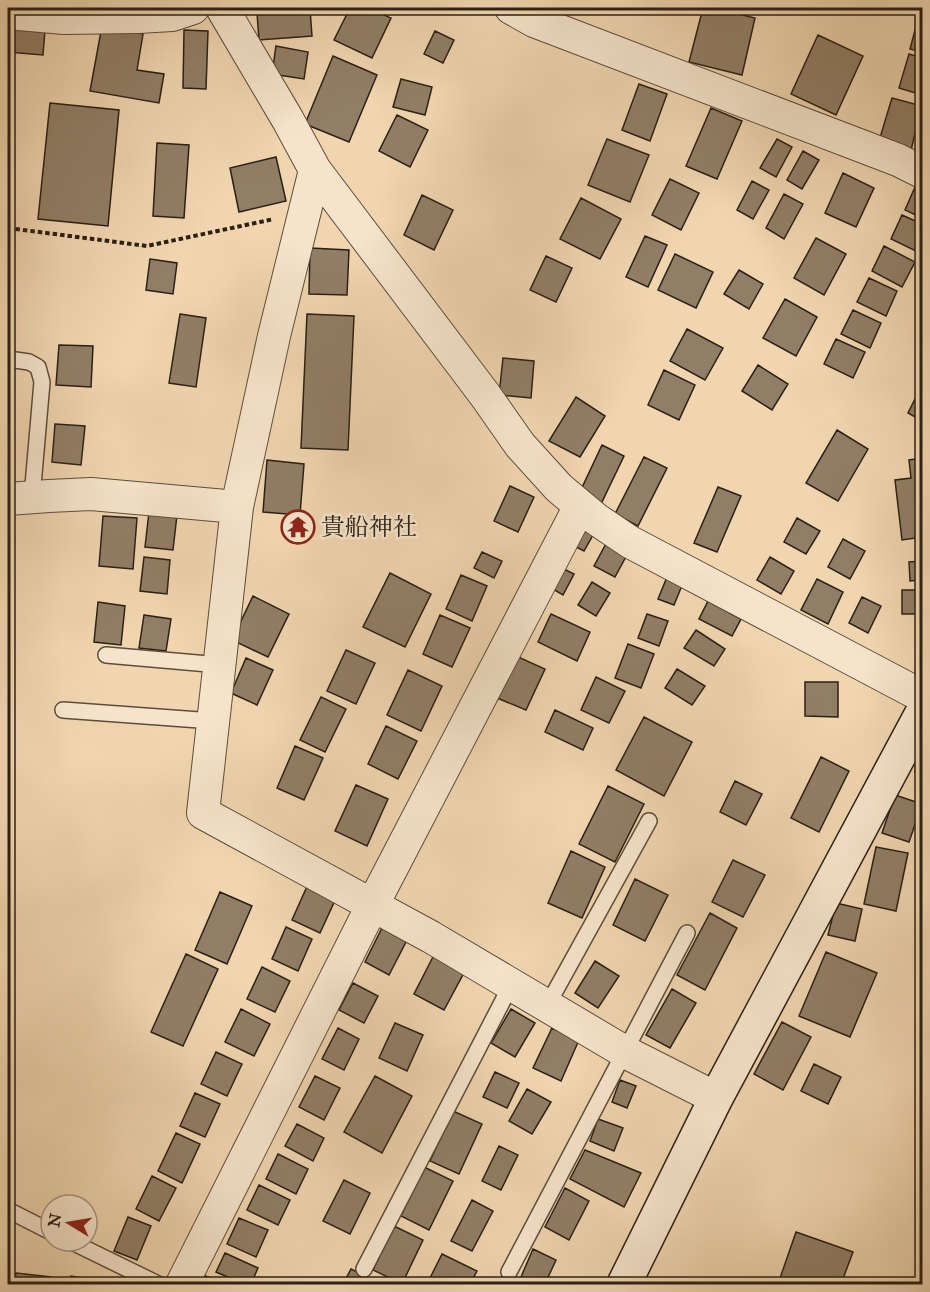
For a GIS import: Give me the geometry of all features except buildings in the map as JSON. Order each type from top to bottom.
[{"type":"street","points":[[8,13],[64,18],[138,17],[172,15],[193,8]]},
{"type":"street","points":[[222,8],[315,170],[520,445],[559,488],[596,519],[630,542],[922,696]]},
{"type":"street","points":[[511,8],[534,21],[898,160],[922,172]]},
{"type":"street","points":[[315,170],[274,336],[237,507],[203,813],[431,938],[625,1052],[716,1098]]},
{"type":"street","points":[[20,498],[91,494],[237,507]]},
{"type":"street","points":[[182,1284],[372,906],[580,506]]},
{"type":"street","points":[[624,1284],[716,1098],[922,713]]},
{"type":"lane","points":[[8,359],[29,362],[38,368],[42,382],[20,498]]},
{"type":"lane","points":[[106,655],[220,664]]},
{"type":"lane","points":[[63,710],[213,722]]},
{"type":"lane","points":[[547,1006],[649,821]]},
{"type":"lane","points":[[509,1272],[687,933]]},
{"type":"lane","points":[[364,1269],[511,985]]},
{"type":"lane","points":[[8,1210],[39,1226]]},
{"type":"lane","points":[[95,1253],[158,1284]]},
{"type":"path","points":[[8,228],[147,246],[304,213]]},
{"type":"place","name":"貴船神社","points":[[298,527]]}]
